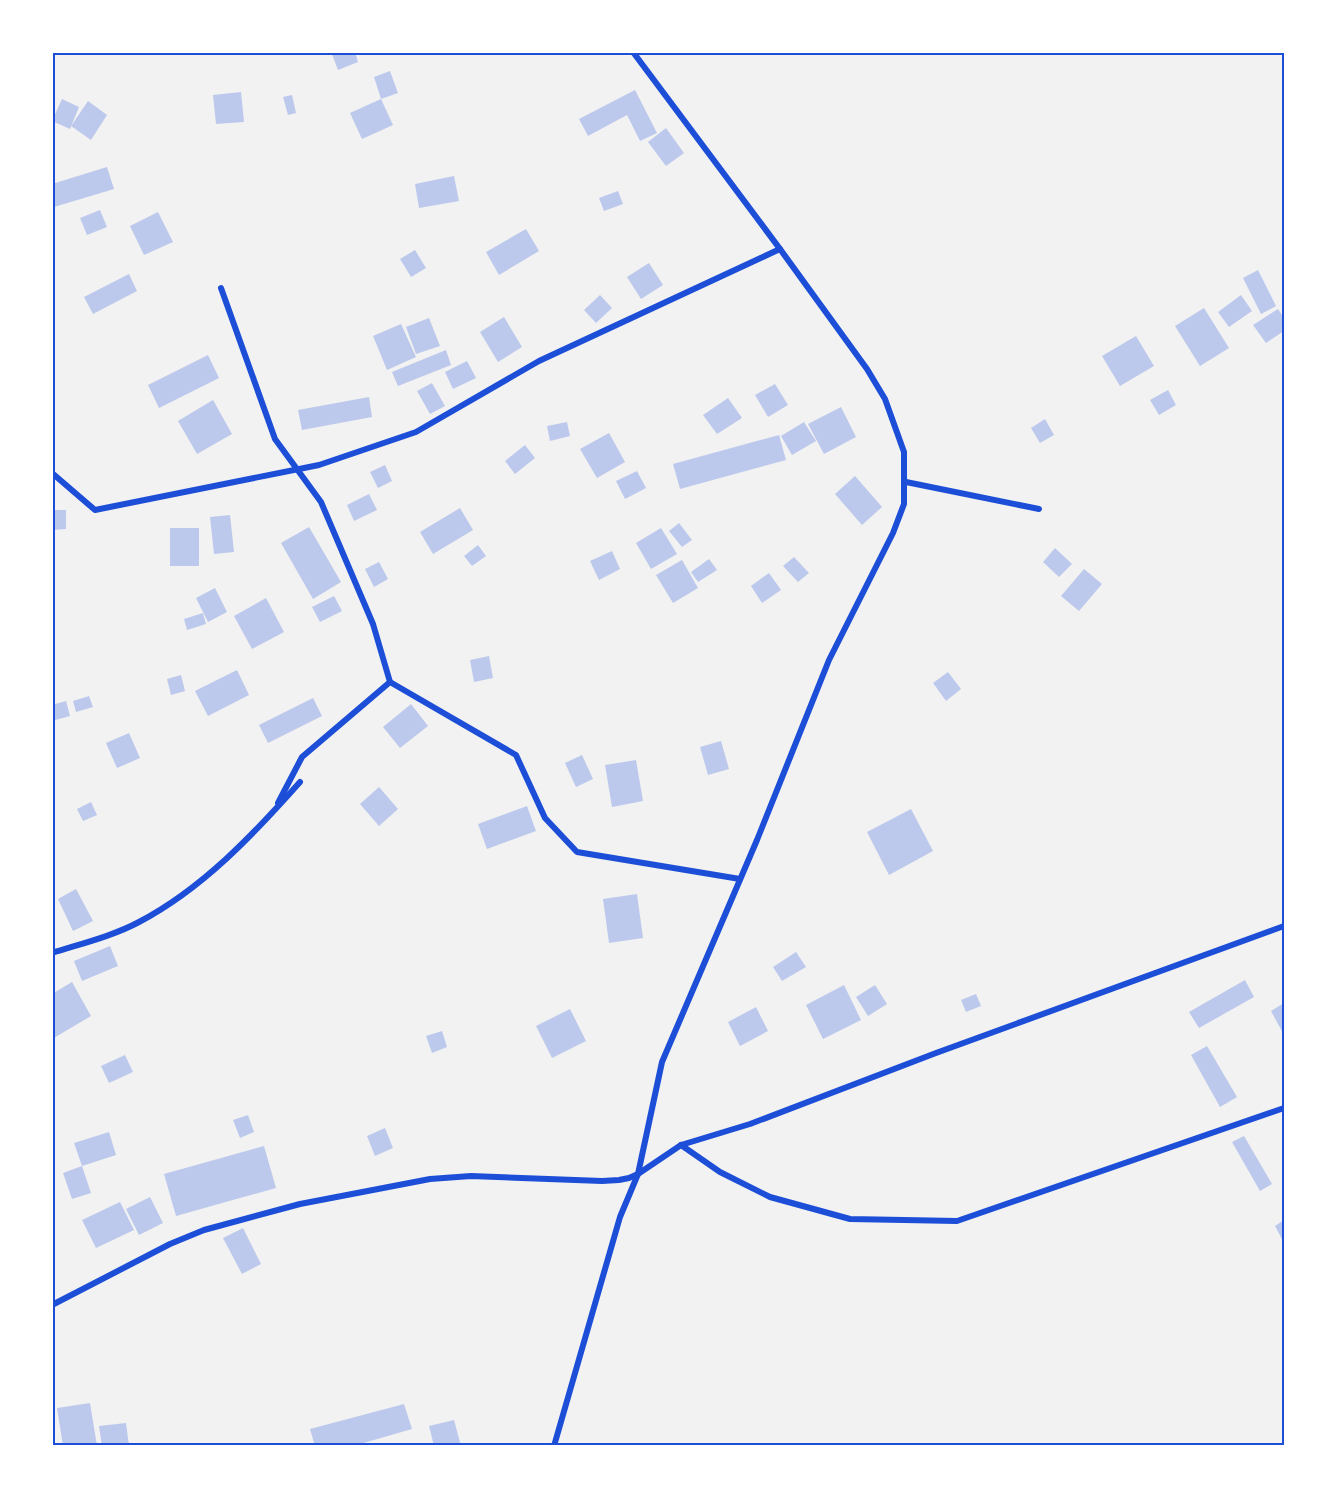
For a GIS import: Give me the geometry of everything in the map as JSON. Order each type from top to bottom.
[{"type":"street","points":[[554,1446],[620,1217],[638,1174],[662,1062],[740,879],[829,660],[893,533],[904,504],[906,482],[904,452],[885,399],[867,369],[633,52]]},
{"type":"street","points":[[52,473],[95,510],[319,465],[416,432],[539,361],[780,249]]},
{"type":"street","points":[[221,288],[275,439],[321,502],[373,624],[390,682],[516,754],[545,818],[577,852],[740,879]]},
{"type":"street","points":[[906,482],[1039,509]]},
{"type":"street","points":[[274,812],[302,757],[390,682]]},
{"type":"street","points":[[52,953],[136,924],[171,904],[231,855],[300,782]]},
{"type":"street","points":[[52,1305],[170,1244],[204,1230],[300,1204],[430,1179],[471,1176],[619,1180],[638,1174],[681,1145],[750,1124],[1284,926]]},
{"type":"street","points":[[681,1145],[720,1172],[770,1197],[838,1216],[850,1219],[900,1222],[957,1221],[1284,1108]]},
{"type":"building","points":[[355,52],[358,62],[338,70],[332,54]]},
{"type":"building","points":[[390,71],[398,93],[381,99],[374,77]]},
{"type":"building","points":[[635,90],[657,133],[640,141],[627,115],[588,136],[579,119]]},
{"type":"building","points":[[241,92],[244,122],[216,124],[213,95]]},
{"type":"building","points":[[292,95],[296,113],[288,115],[283,97]]},
{"type":"building","points":[[62,99],[79,107],[70,129],[52,121]]},
{"type":"building","points":[[381,99],[393,125],[362,139],[350,113]]},
{"type":"building","points":[[88,101],[107,115],[91,140],[71,126]]},
{"type":"building","points":[[666,128],[684,153],[666,166],[648,142]]},
{"type":"building","points":[[107,167],[114,189],[54,207],[52,184]]},
{"type":"building","points":[[454,176],[459,201],[419,208],[415,184]]},
{"type":"building","points":[[618,191],[623,204],[604,211],[599,198]]},
{"type":"building","points":[[100,210],[107,227],[87,235],[80,218]]},
{"type":"building","points":[[158,212],[173,242],[144,255],[130,226]]},
{"type":"building","points":[[526,229],[539,251],[499,275],[486,252]]},
{"type":"building","points":[[415,250],[426,268],[411,277],[400,259]]},
{"type":"building","points":[[649,263],[663,285],[641,299],[627,277]]},
{"type":"building","points":[[1258,270],[1276,306],[1261,314],[1243,278]]},
{"type":"building","points":[[129,274],[137,291],[93,314],[84,297]]},
{"type":"building","points":[[600,295],[612,308],[596,323],[584,310]]},
{"type":"building","points":[[1241,295],[1252,311],[1229,327],[1218,312]]},
{"type":"building","points":[[1204,308],[1229,348],[1200,366],[1175,326]]},
{"type":"building","points":[[1278,309],[1284,318],[1284,331],[1266,343],[1253,325]]},
{"type":"building","points":[[504,317],[522,347],[498,362],[480,332]]},
{"type":"building","points":[[429,318],[440,346],[416,354],[406,327]]},
{"type":"building","points":[[401,324],[416,357],[387,370],[373,336]]},
{"type":"building","points":[[1136,336],[1154,366],[1120,386],[1102,356]]},
{"type":"building","points":[[446,350],[451,365],[398,386],[392,372]]},
{"type":"building","points":[[208,355],[219,378],[159,408],[148,385]]},
{"type":"building","points":[[467,361],[476,378],[453,389],[445,372]]},
{"type":"building","points":[[432,383],[445,406],[430,414],[417,391]]},
{"type":"building","points":[[775,384],[788,405],[768,417],[755,395]]},
{"type":"building","points":[[1168,390],[1176,405],[1159,415],[1150,400]]},
{"type":"building","points":[[369,397],[372,417],[302,430],[298,410]]},
{"type":"building","points":[[728,398],[742,418],[717,434],[703,415]]},
{"type":"building","points":[[213,400],[232,434],[197,454],[178,421]]},
{"type":"building","points":[[841,407],[856,437],[824,454],[808,424]]},
{"type":"building","points":[[1045,419],[1054,435],[1040,443],[1031,428]]},
{"type":"building","points":[[567,422],[570,436],[550,441],[547,426]]},
{"type":"building","points":[[804,422],[816,441],[792,455],[781,436]]},
{"type":"building","points":[[609,433],[625,462],[597,478],[580,449]]},
{"type":"building","points":[[779,435],[786,460],[680,489],[673,464]]},
{"type":"building","points":[[525,445],[535,458],[515,474],[505,461]]},
{"type":"building","points":[[385,465],[392,481],[378,488],[370,472]]},
{"type":"building","points":[[637,471],[646,488],[625,499],[616,481]]},
{"type":"building","points":[[855,476],[882,507],[862,525],[835,494]]},
{"type":"building","points":[[369,494],[377,510],[354,521],[347,505]]},
{"type":"building","points":[[460,508],[473,530],[433,554],[420,532]]},
{"type":"building","points":[[52,510],[66,510],[66,529],[52,530]]},
{"type":"building","points":[[230,515],[234,552],[214,554],[210,517]]},
{"type":"building","points":[[679,523],[692,540],[682,547],[669,531]]},
{"type":"building","points":[[309,527],[341,582],[313,599],[281,543]]},
{"type":"building","points":[[170,528],[199,528],[199,566],[170,566]]},
{"type":"building","points":[[661,528],[677,554],[651,569],[636,543]]},
{"type":"building","points":[[478,545],[486,556],[472,566],[464,556]]},
{"type":"building","points":[[1055,548],[1072,564],[1059,577],[1043,562]]},
{"type":"building","points":[[612,551],[620,569],[599,580],[590,561]]},
{"type":"building","points":[[794,557],[809,573],[798,582],[783,566]]},
{"type":"building","points":[[709,559],[717,570],[698,582],[691,572]]},
{"type":"building","points":[[682,560],[698,588],[673,603],[656,575]]},
{"type":"building","points":[[379,562],[388,579],[374,587],[365,569]]},
{"type":"building","points":[[1084,569],[1102,584],[1079,611],[1061,596]]},
{"type":"building","points":[[769,573],[781,590],[762,603],[751,586]]},
{"type":"building","points":[[215,588],[227,612],[208,622],[196,598]]},
{"type":"building","points":[[334,596],[342,611],[320,622],[312,607]]},
{"type":"building","points":[[266,598],[284,632],[252,649],[234,616]]},
{"type":"building","points":[[203,613],[206,624],[187,630],[184,619]]},
{"type":"building","points":[[489,656],[493,678],[474,682],[470,660]]},
{"type":"building","points":[[237,670],[249,695],[208,716],[195,691]]},
{"type":"building","points":[[948,672],[961,689],[946,701],[933,683]]},
{"type":"building","points":[[181,675],[185,691],[171,695],[167,679]]},
{"type":"building","points":[[89,696],[93,707],[76,712],[73,701]]},
{"type":"building","points":[[313,698],[322,716],[268,743],[259,725]]},
{"type":"building","points":[[66,701],[70,716],[52,721],[52,705]]},
{"type":"building","points":[[411,704],[428,726],[400,748],[383,727]]},
{"type":"building","points":[[129,733],[140,758],[117,768],[106,743]]},
{"type":"building","points":[[721,741],[729,769],[708,775],[700,747]]},
{"type":"building","points":[[582,755],[593,779],[576,787],[565,763]]},
{"type":"building","points":[[636,760],[643,801],[612,807],[605,765]]},
{"type":"building","points":[[379,787],[398,809],[379,826],[360,804]]},
{"type":"building","points":[[91,802],[97,815],[83,821],[77,809]]},
{"type":"building","points":[[527,806],[536,831],[487,849],[478,824]]},
{"type":"building","points":[[911,809],[933,851],[889,875],[867,832]]},
{"type":"building","points":[[76,889],[93,921],[73,931],[58,899]]},
{"type":"building","points":[[637,894],[643,938],[609,943],[603,899]]},
{"type":"building","points":[[110,946],[118,966],[82,981],[74,961]]},
{"type":"building","points":[[796,952],[806,967],[782,981],[773,967]]},
{"type":"building","points":[[1245,980],[1254,997],[1199,1028],[1189,1012]]},
{"type":"building","points":[[72,982],[91,1016],[52,1039],[52,994]]},
{"type":"building","points":[[844,985],[861,1020],[823,1039],[806,1005]]},
{"type":"building","points":[[875,985],[887,1004],[868,1016],[856,997]]},
{"type":"building","points":[[976,994],[981,1006],[966,1012],[961,1000]]},
{"type":"building","points":[[1284,1003],[1284,1035],[1271,1011]]},
{"type":"building","points":[[756,1007],[768,1031],[740,1046],[728,1022]]},
{"type":"building","points":[[570,1009],[586,1041],[552,1058],[536,1026]]},
{"type":"building","points":[[442,1031],[447,1047],[432,1053],[426,1036]]},
{"type":"building","points":[[1207,1046],[1237,1097],[1220,1107],[1191,1055]]},
{"type":"building","points":[[125,1055],[133,1072],[109,1083],[101,1066]]},
{"type":"building","points":[[248,1115],[254,1132],[240,1138],[233,1120]]},
{"type":"building","points":[[385,1128],[393,1148],[375,1156],[367,1136]]},
{"type":"building","points":[[109,1132],[116,1155],[82,1166],[74,1143]]},
{"type":"building","points":[[1244,1136],[1272,1184],[1260,1191],[1232,1142]]},
{"type":"building","points":[[264,1146],[276,1188],[176,1216],[164,1174]]},
{"type":"building","points":[[82,1166],[91,1193],[72,1199],[63,1173]]},
{"type":"building","points":[[150,1197],[163,1223],[139,1235],[126,1209]]},
{"type":"building","points":[[120,1202],[134,1230],[96,1248],[82,1220]]},
{"type":"building","points":[[1284,1220],[1284,1243],[1275,1226]]},
{"type":"building","points":[[243,1228],[261,1264],[242,1274],[223,1238]]},
{"type":"building","points":[[90,1403],[97,1446],[63,1446],[57,1408]]},
{"type":"building","points":[[404,1404],[412,1429],[353,1446],[315,1446],[310,1429]]},
{"type":"building","points":[[454,1420],[461,1446],[434,1446],[429,1426]]},
{"type":"building","points":[[126,1423],[129,1446],[102,1446],[99,1426]]}]
